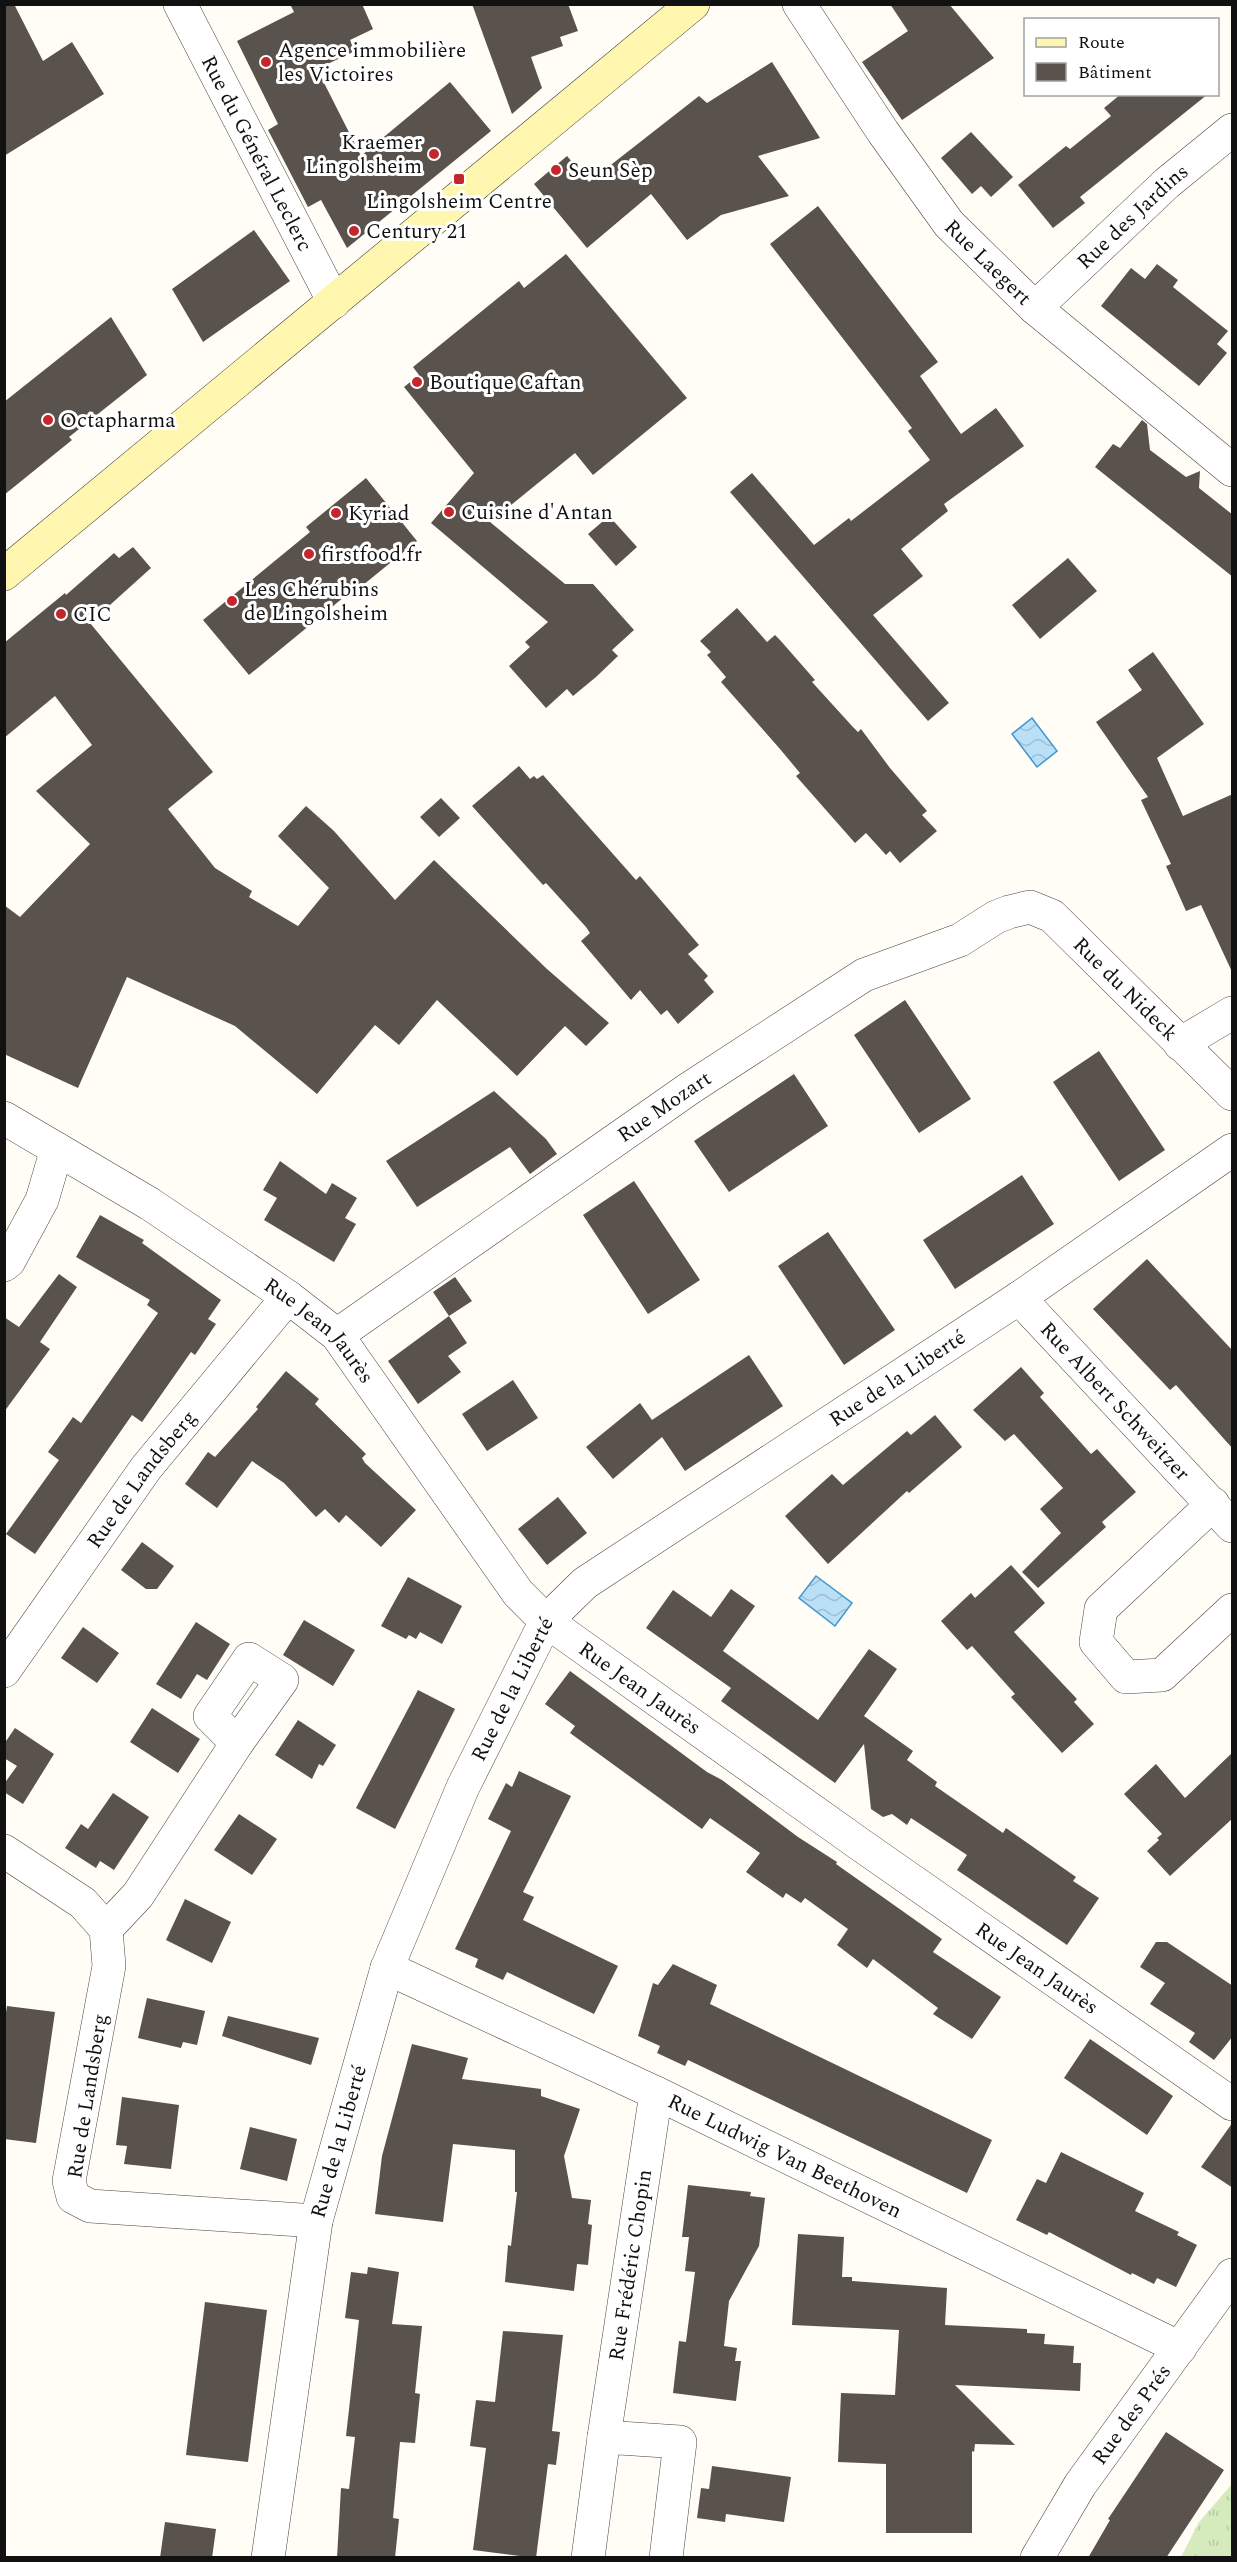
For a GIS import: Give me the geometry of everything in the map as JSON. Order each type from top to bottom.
[{"type":"main road","points":[[4,573],[693,4]]},
{"type":"street","name":"Rue du Général Leclerc","points":[[180,4],[334,302]]},
{"type":"street","name":"Rue Laegert","points":[[799,4],[883,132],[949,224],[1035,308],[1233,470]]},
{"type":"street","name":"Rue des Jardins","points":[[1035,308],[1167,183],[1233,130]]},
{"type":"street","name":"Rue du Nideck","points":[[1009,912],[1030,907],[1052,916],[1233,1095]]},
{"type":"street","name":"Rue Mozart","points":[[337,1335],[690,1088],[864,975],[960,940],[996,917],[1009,912]]},
{"type":"street","points":[[1180,1044],[1233,1013]]},
{"type":"street","name":"Rue Jean Jaurès","points":[[4,1118],[150,1204],[288,1297],[337,1335],[518,1593],[546,1621],[858,1843],[1233,2104]]},
{"type":"street","points":[[4,1264],[9,1261],[42,1200],[57,1149]]},
{"type":"street","name":"Rue de la Liberté","points":[[268,2558],[316,2221],[387,1968],[463,1787],[546,1621],[585,1583],[1019,1298],[1233,1150]]},
{"type":"street","name":"Rue de Landsberg","points":[[4,1671],[146,1468],[288,1297]]},
{"type":"street","name":"Rue Albert Schweitzer","points":[[1019,1298],[1223,1515],[1101,1609],[1096,1642],[1126,1677],[1162,1675],[1233,1610]]},
{"type":"street","points":[[4,1851],[83,1903],[106,1929],[138,1895],[237,1743]]},
{"type":"street","name":"Rue de Landsberg","points":[[106,1929],[109,1966],[69,2181],[73,2197],[90,2206],[316,2221]]},
{"type":"street","name":"Rue Ludwig Van Beethoven","points":[[387,1968],[656,2093],[1180,2348]]},
{"type":"street","name":"Rue Frédéric Chopin","points":[[588,2558],[656,2093]]},
{"type":"street","name":"Rue des Prés","points":[[1037,2558],[1080,2485],[1233,2275]]},
{"type":"street","points":[[604,2437],[680,2442],[666,2558]]},
{"type":"green space","points":[[1232,2484],[1232,2557],[1181,2557],[1199,2522]]},
{"type":"water","points":[[1032,718],[1057,751],[1037,767],[1012,734]]},
{"type":"water","points":[[816,1576],[852,1603],[835,1626],[799,1598]]},
{"type":"building","points":[[4,4],[14,4],[43,61],[72,42],[104,94],[4,156]]},
{"type":"building","points":[[290,4],[362,4],[373,29],[350,40],[355,51],[317,69],[361,156],[450,82],[491,131],[347,248],[321,200],[308,207],[268,130],[278,124],[237,41],[294,12]]},
{"type":"building","points":[[472,4],[568,4],[578,31],[560,37],[563,46],[531,57],[542,88],[512,114]]},
{"type":"building","points":[[890,4],[949,4],[994,58],[902,120],[862,62],[908,31]]},
{"type":"building","points":[[772,62],[820,138],[758,156],[789,196],[721,215],[687,240],[651,194],[587,248],[534,184],[567,156],[589,182],[699,96],[707,103]]},
{"type":"building","points":[[1119,96],[1206,96],[1080,197],[1085,203],[1053,228],[1018,185],[1066,146],[1070,149],[1111,116],[1104,108]]},
{"type":"building","points":[[971,132],[1013,177],[991,197],[981,186],[972,194],[941,158]]},
{"type":"building","points":[[818,206],[938,362],[920,376],[961,434],[996,408],[1024,446],[944,504],[948,511],[901,549],[923,576],[873,615],[949,703],[928,721],[730,492],[752,473],[814,545],[849,518],[851,521],[930,460],[908,431],[912,428],[770,244]]},
{"type":"building","points":[[254,230],[290,281],[203,342],[172,289]]},
{"type":"building","points":[[566,254],[687,398],[593,475],[575,453],[490,522],[565,584],[593,584],[634,630],[612,650],[618,656],[596,677],[573,696],[567,689],[546,708],[509,666],[530,647],[525,642],[548,622],[431,523],[474,473],[404,387],[419,375],[413,367],[519,281],[524,288]]},
{"type":"building","points":[[1157,264],[1178,280],[1173,287],[1228,331],[1217,344],[1227,353],[1199,386],[1101,306],[1131,268],[1145,279]]},
{"type":"building","name":"Octapharma","points":[[111,317],[147,375],[69,437],[72,440],[4,495],[4,402]]},
{"type":"building","points":[[1142,420],[1147,424],[1150,450],[1186,477],[1200,471],[1199,488],[1233,515],[1233,577],[1095,467],[1113,444],[1120,448]]},
{"type":"building","points":[[366,478],[417,541],[357,590],[355,588],[249,675],[203,620],[310,532],[306,527]]},
{"type":"building","points":[[609,516],[637,547],[616,566],[588,534]]},
{"type":"building","points":[[133,547],[151,568],[90,623],[213,772],[168,809],[215,868],[252,891],[249,897],[298,926],[329,888],[278,836],[306,806],[334,831],[395,900],[434,860],[547,969],[609,1023],[586,1046],[565,1026],[517,1076],[437,1000],[399,1045],[375,1025],[317,1094],[235,1026],[127,977],[78,1088],[4,1054],[4,905],[20,917],[90,844],[36,791],[92,745],[55,696],[4,738],[4,643],[65,593],[66,595],[114,553],[119,558]]},
{"type":"building","points":[[1068,558],[1097,591],[1040,639],[1012,605]]},
{"type":"building","points":[[737,608],[767,642],[775,635],[780,640],[815,680],[812,682],[852,726],[858,732],[861,729],[890,768],[927,811],[922,815],[937,831],[900,863],[890,851],[886,855],[866,833],[855,843],[796,776],[800,773],[721,682],[726,677],[707,655],[711,652],[700,641]]},
{"type":"building","points":[[1153,652],[1204,724],[1157,758],[1183,816],[1233,794],[1233,974],[1201,905],[1186,911],[1166,866],[1171,864],[1141,800],[1148,797],[1096,722],[1142,690],[1128,670]]},
{"type":"building","points":[[519,766],[530,779],[534,776],[537,779],[543,775],[636,880],[640,876],[699,945],[688,954],[708,976],[704,980],[714,992],[678,1024],[667,1010],[661,1015],[640,990],[631,1000],[581,941],[590,933],[586,927],[546,883],[543,885],[472,806]]},
{"type":"building","points":[[441,798],[460,818],[439,837],[420,817]]},
{"type":"building","points":[[905,1000],[971,1099],[919,1133],[854,1035]]},
{"type":"building","points":[[1099,1051],[1165,1150],[1119,1181],[1053,1082]]},
{"type":"building","points":[[794,1074],[828,1126],[729,1192],[694,1141]]},
{"type":"building","points":[[494,1091],[546,1139],[557,1154],[530,1174],[510,1147],[417,1207],[386,1161]]},
{"type":"building","points":[[280,1161],[326,1194],[332,1183],[357,1198],[345,1218],[356,1224],[334,1262],[264,1220],[277,1198],[263,1190]]},
{"type":"building","points":[[1022,1175],[1054,1224],[955,1289],[923,1240]]},
{"type":"building","points":[[634,1181],[700,1280],[648,1314],[583,1215]]},
{"type":"building","points":[[100,1215],[144,1240],[142,1243],[221,1300],[208,1319],[216,1324],[195,1355],[191,1352],[142,1422],[132,1415],[35,1554],[6,1534],[59,1460],[48,1452],[73,1417],[81,1423],[158,1313],[147,1305],[150,1300],[76,1257]]},
{"type":"building","points":[[828,1232],[895,1330],[844,1365],[778,1266]]},
{"type":"building","points":[[1147,1259],[1233,1351],[1233,1449],[1176,1385],[1170,1390],[1093,1309]]},
{"type":"building","points":[[59,1274],[77,1287],[40,1342],[50,1349],[4,1412],[4,1317],[19,1327]]},
{"type":"building","points":[[455,1277],[472,1301],[449,1316],[433,1292]]},
{"type":"building","points":[[449,1316],[467,1343],[448,1356],[461,1372],[418,1404],[388,1361]]},
{"type":"building","points":[[749,1355],[783,1406],[685,1471],[662,1437],[613,1479],[586,1447],[640,1403],[652,1420]]},
{"type":"building","points":[[1021,1367],[1044,1393],[1040,1397],[1091,1454],[1097,1449],[1136,1492],[1102,1522],[1106,1527],[1038,1588],[1022,1572],[1061,1533],[1040,1509],[1063,1488],[1014,1434],[1005,1441],[973,1410]]},
{"type":"building","points":[[286,1371],[319,1399],[315,1404],[366,1454],[362,1458],[365,1463],[416,1510],[381,1547],[346,1515],[339,1523],[325,1509],[316,1517],[284,1483],[252,1461],[217,1508],[185,1484],[208,1452],[215,1457],[258,1409],[256,1407]]},
{"type":"building","points":[[513,1380],[538,1418],[487,1451],[462,1414]]},
{"type":"building","points":[[935,1415],[962,1447],[909,1493],[907,1491],[828,1564],[785,1516],[832,1474],[843,1485],[907,1431],[911,1435]]},
{"type":"building","points":[[558,1497],[587,1533],[547,1565],[518,1529]]},
{"type":"building","points":[[142,1542],[174,1566],[157,1589],[146,1589],[121,1570]]},
{"type":"building","points":[[1011,1565],[1045,1603],[1014,1632],[1077,1699],[1074,1702],[1094,1724],[1062,1753],[1011,1697],[1015,1694],[972,1646],[967,1650],[941,1621],[971,1593],[975,1598]]},
{"type":"building","points":[[408,1577],[462,1606],[442,1644],[420,1632],[416,1639],[409,1635],[406,1639],[381,1626]]},
{"type":"building","points":[[731,1589],[755,1606],[723,1651],[818,1720],[869,1649],[897,1669],[864,1716],[913,1751],[907,1760],[937,1782],[935,1786],[1003,1833],[1006,1828],[1076,1877],[1073,1881],[1099,1898],[1067,1945],[957,1870],[967,1855],[911,1818],[907,1825],[892,1814],[883,1817],[871,1809],[864,1744],[835,1783],[721,1701],[731,1688],[646,1628],[673,1590],[711,1617]]},
{"type":"building","points":[[304,1620],[355,1650],[333,1686],[283,1655]]},
{"type":"building","points":[[196,1622],[230,1644],[207,1680],[197,1674],[181,1699],[156,1684]]},
{"type":"building","points":[[83,1627],[119,1653],[97,1683],[61,1658]]},
{"type":"building","points":[[570,1671],[707,1772],[722,1780],[942,1939],[933,1952],[1001,1997],[972,2039],[933,2014],[938,2008],[873,1959],[867,1968],[837,1945],[848,1929],[805,1898],[801,1903],[786,1893],[783,1898],[746,1872],[760,1853],[710,1818],[702,1829],[570,1733],[575,1726],[545,1704]]},
{"type":"building","points":[[418,1690],[455,1709],[395,1829],[356,1808]]},
{"type":"building","points":[[152,1708],[200,1739],[178,1773],[130,1742]]},
{"type":"building","points":[[298,1720],[336,1745],[323,1766],[319,1764],[312,1779],[275,1755]]},
{"type":"building","points":[[15,1728],[54,1754],[23,1804],[4,1792],[4,1784],[17,1766],[4,1758],[4,1744]]},
{"type":"building","points":[[1233,1752],[1233,1818],[1170,1876],[1147,1851],[1162,1834],[1124,1794],[1156,1764],[1185,1798]]},
{"type":"building","points":[[519,1771],[571,1796],[523,1892],[534,1897],[523,1920],[618,1966],[594,2014],[507,1972],[503,1980],[475,1967],[478,1959],[455,1949],[511,1831],[488,1819],[506,1783],[512,1787]]},
{"type":"building","points":[[113,1793],[149,1817],[114,1870],[100,1861],[96,1868],[65,1848],[81,1824],[88,1829]]},
{"type":"building","points":[[239,1814],[277,1839],[252,1875],[214,1850]]},
{"type":"building","points":[[185,1899],[231,1922],[212,1963],[166,1940]]},
{"type":"building","points":[[1156,1942],[1167,1942],[1233,1986],[1233,2036],[1214,2060],[1189,2042],[1195,2033],[1150,2004],[1165,1983],[1140,1967]]},
{"type":"building","points":[[673,1964],[717,1985],[710,2004],[992,2140],[967,2193],[688,2060],[685,2066],[657,2053],[660,2046],[638,2036],[653,1983],[658,1985]]},
{"type":"building","points":[[147,1998],[205,2011],[197,2045],[183,2042],[181,2048],[138,2038]]},
{"type":"building","points":[[7,2006],[55,2012],[36,2143],[4,2139],[4,2025]]},
{"type":"building","points":[[228,2016],[319,2038],[311,2065],[222,2036]]},
{"type":"building","points":[[1090,2039],[1173,2096],[1147,2135],[1064,2078]]},
{"type":"building","points":[[412,2044],[468,2058],[462,2079],[541,2089],[541,2096],[580,2109],[564,2156],[572,2198],[591,2200],[588,2224],[592,2225],[588,2265],[577,2264],[574,2291],[505,2282],[508,2245],[511,2246],[517,2192],[515,2192],[515,2150],[453,2144],[443,2222],[375,2214],[382,2156]]},
{"type":"building","points":[[122,2097],[179,2105],[171,2169],[124,2164],[127,2146],[116,2145]]},
{"type":"building","points":[[1233,2122],[1233,2188],[1201,2167]]},
{"type":"building","points":[[250,2127],[297,2139],[287,2181],[240,2169]]},
{"type":"building","points":[[1061,2152],[1144,2193],[1135,2211],[1179,2232],[1177,2235],[1197,2245],[1176,2287],[1157,2278],[1154,2284],[1132,2273],[1131,2275],[1049,2232],[1047,2235],[1016,2220],[1037,2179],[1046,2183]]},
{"type":"building","points":[[688,2185],[751,2192],[750,2196],[765,2198],[759,2246],[729,2301],[724,2346],[737,2348],[735,2361],[741,2361],[736,2401],[673,2393],[679,2341],[686,2342],[695,2272],[685,2271],[689,2237],[682,2237]]},
{"type":"building","points":[[798,2234],[844,2237],[842,2277],[852,2277],[852,2281],[947,2288],[945,2325],[1027,2329],[1027,2333],[1045,2334],[1044,2344],[1074,2346],[1073,2363],[1081,2363],[1080,2391],[955,2385],[1015,2445],[975,2444],[974,2452],[972,2451],[972,2533],[886,2533],[886,2464],[838,2462],[841,2393],[895,2395],[899,2330],[792,2325]]},
{"type":"building","points":[[368,2267],[399,2272],[392,2324],[422,2326],[415,2393],[420,2394],[415,2443],[400,2442],[393,2518],[399,2519],[395,2558],[337,2558],[341,2488],[349,2489],[355,2437],[346,2436],[359,2320],[345,2318],[351,2272],[367,2274]]},
{"type":"building","points":[[205,2302],[267,2310],[248,2462],[186,2455]]},
{"type":"building","points":[[503,2331],[563,2335],[552,2431],[560,2432],[556,2465],[548,2464],[536,2558],[473,2550],[486,2448],[470,2446],[476,2400],[495,2402]]},
{"type":"building","points":[[1166,2432],[1224,2470],[1166,2558],[1088,2558],[1110,2520],[1108,2519]]},
{"type":"building","points":[[712,2466],[791,2477],[784,2522],[726,2514],[725,2522],[697,2518],[701,2488],[709,2489]]},
{"type":"building","points":[[165,2522],[216,2529],[212,2558],[160,2558]]},
{"type":"place","name":"Agence immobilière les Victoires","points":[[266,62]]},
{"type":"place","name":"Kraemer Lingolsheim","points":[[434,154]]},
{"type":"place","name":"Seun Sèp","points":[[556,170]]},
{"type":"place","name":"Lingolsheim Centre","points":[[459,179]]},
{"type":"place","name":"Century 21","points":[[354,231]]},
{"type":"place","name":"Boutique Caftan","points":[[417,382]]},
{"type":"place","name":"Octapharma","points":[[48,420]]},
{"type":"place","name":"Cuisine d'Antan","points":[[449,512]]},
{"type":"place","name":"Kyriad","points":[[336,513]]},
{"type":"place","name":"firstfood.fr","points":[[309,554]]},
{"type":"place","name":"Les Chérubins de Lingolsheim","points":[[232,601]]},
{"type":"place","name":"CIC","points":[[61,614]]}]
